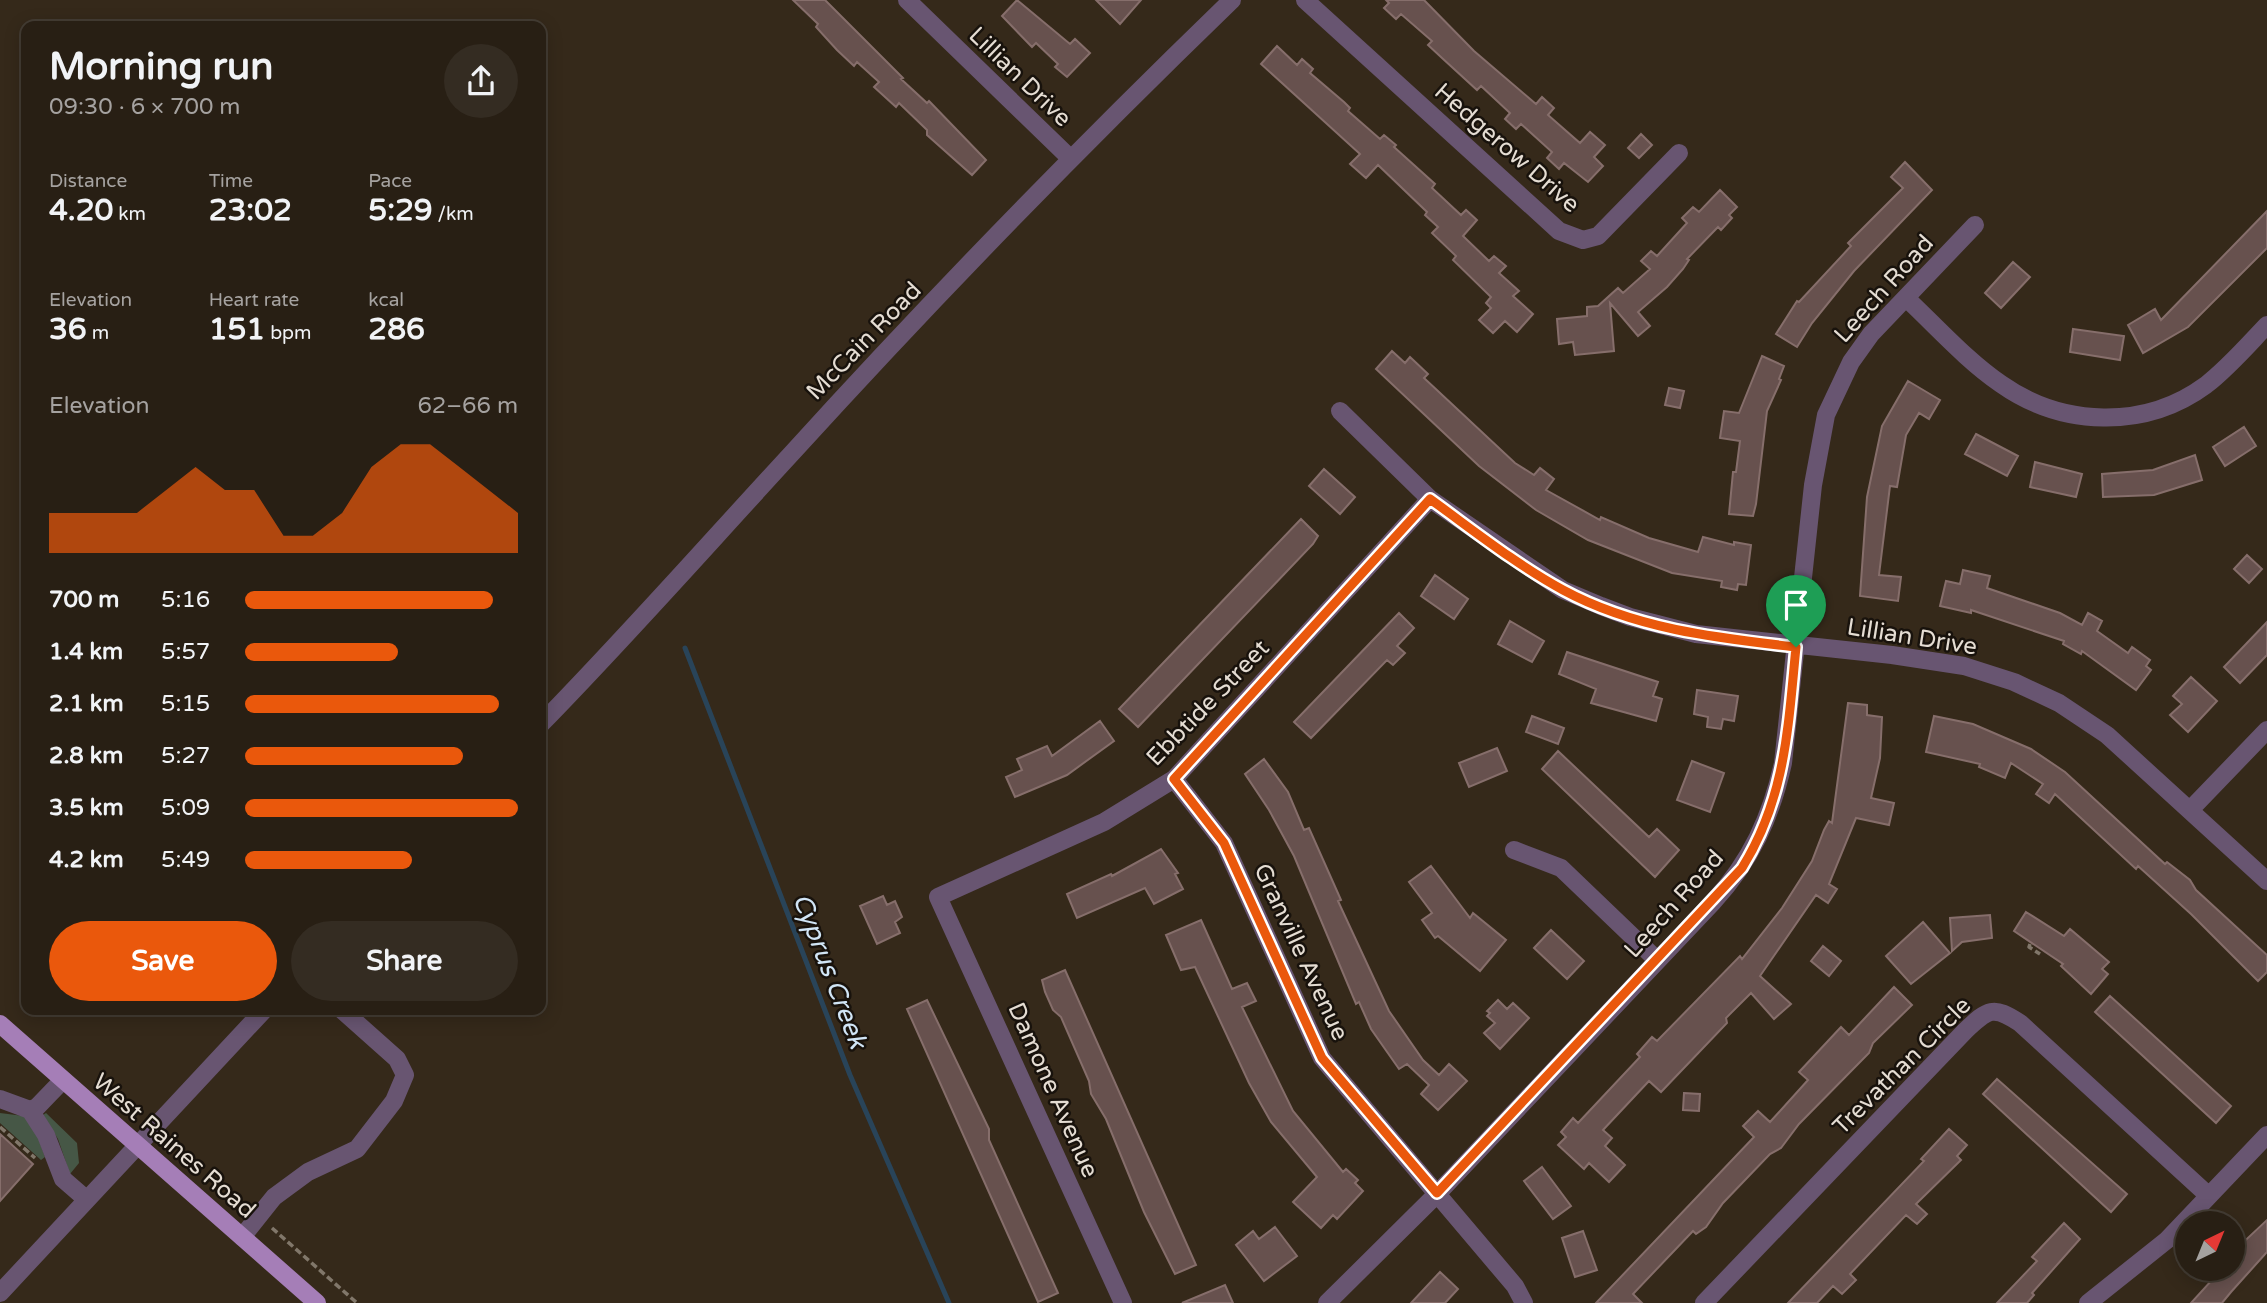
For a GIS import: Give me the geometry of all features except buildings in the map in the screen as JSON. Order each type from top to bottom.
[{"type":"main road","name":"West Raines Road","points":[[0,1024],[317,1303]]},
{"type":"street","name":"Lillian Drive","points":[[907,0],[1071,159]]},
{"type":"street","name":"McCain Road","points":[[546,719],[638,625],[794,450],[1071,159],[1232,0]]},
{"type":"street","name":"Hedgerow Drive","points":[[1305,0],[1518,196],[1562,232],[1583,240],[1598,236],[1679,153]]},
{"type":"street","name":"Leech Road","points":[[1326,1303],[1437,1193],[1742,868],[1765,826],[1783,763],[1812,485],[1826,415],[1851,362],[1906,298],[1975,225]]},
{"type":"street","points":[[1906,298],[1998,383],[2040,405],[2082,417],[2128,416],[2169,405],[2205,385],[2267,325]]},
{"type":"street","name":"Lillian Drive","points":[[1340,411],[1430,499],[1563,590],[1601,606],[1630,617],[1696,634],[1940,662],[2014,682],[2059,703],[2095,726],[2267,881]]},
{"type":"street","name":"Ebbtide Street","points":[[938,897],[1104,822],[1174,779],[1430,499]]},
{"type":"street","points":[[2190,810],[2267,730]]},
{"type":"street","name":"Granville Avenue","points":[[1174,779],[1224,843],[1322,1058],[1515,1286],[1524,1303]]},
{"type":"street","points":[[1514,850],[1561,868],[1657,960]]},
{"type":"street","name":"Damone Avenue","points":[[938,897],[1123,1303]]},
{"type":"street","name":"Trevathan Circle","points":[[1704,1303],[1965,1031],[1983,1014],[1993,1010],[2003,1012],[2020,1023],[2209,1196]]},
{"type":"street","points":[[0,1293],[259,1015]]},
{"type":"street","points":[[242,1237],[275,1198],[308,1172],[357,1149],[394,1101],[405,1075],[397,1059],[348,1015]]},
{"type":"street","points":[[0,1099],[30,1110],[37,1108],[63,1080]]},
{"type":"street","points":[[30,1110],[46,1135],[63,1179],[86,1199]]},
{"type":"street","points":[[2088,1303],[2166,1240],[2267,1135]]},
{"type":"path","points":[[2030,944],[2029,947],[2040,954]]},
{"type":"path","points":[[0,1127],[39,1162]]},
{"type":"path","points":[[259,1217],[357,1303]]},
{"type":"green space","points":[[0,1113],[24,1116],[34,1126],[45,1157],[41,1160],[0,1123]]},
{"type":"green space","points":[[46,1113],[77,1143],[79,1163],[70,1174],[58,1139],[43,1115]]},
{"type":"waterway","name":"Cyprus Creek","points":[[685,648],[850,1075],[949,1303]]},
{"type":"route","points":[[1430,499],[1563,590],[1601,606],[1630,617],[1696,634],[1796,647],[1783,763],[1776,797],[1756,845],[1742,868],[1713,902],[1437,1193],[1322,1058],[1224,843],[1174,779],[1430,499]]}]
